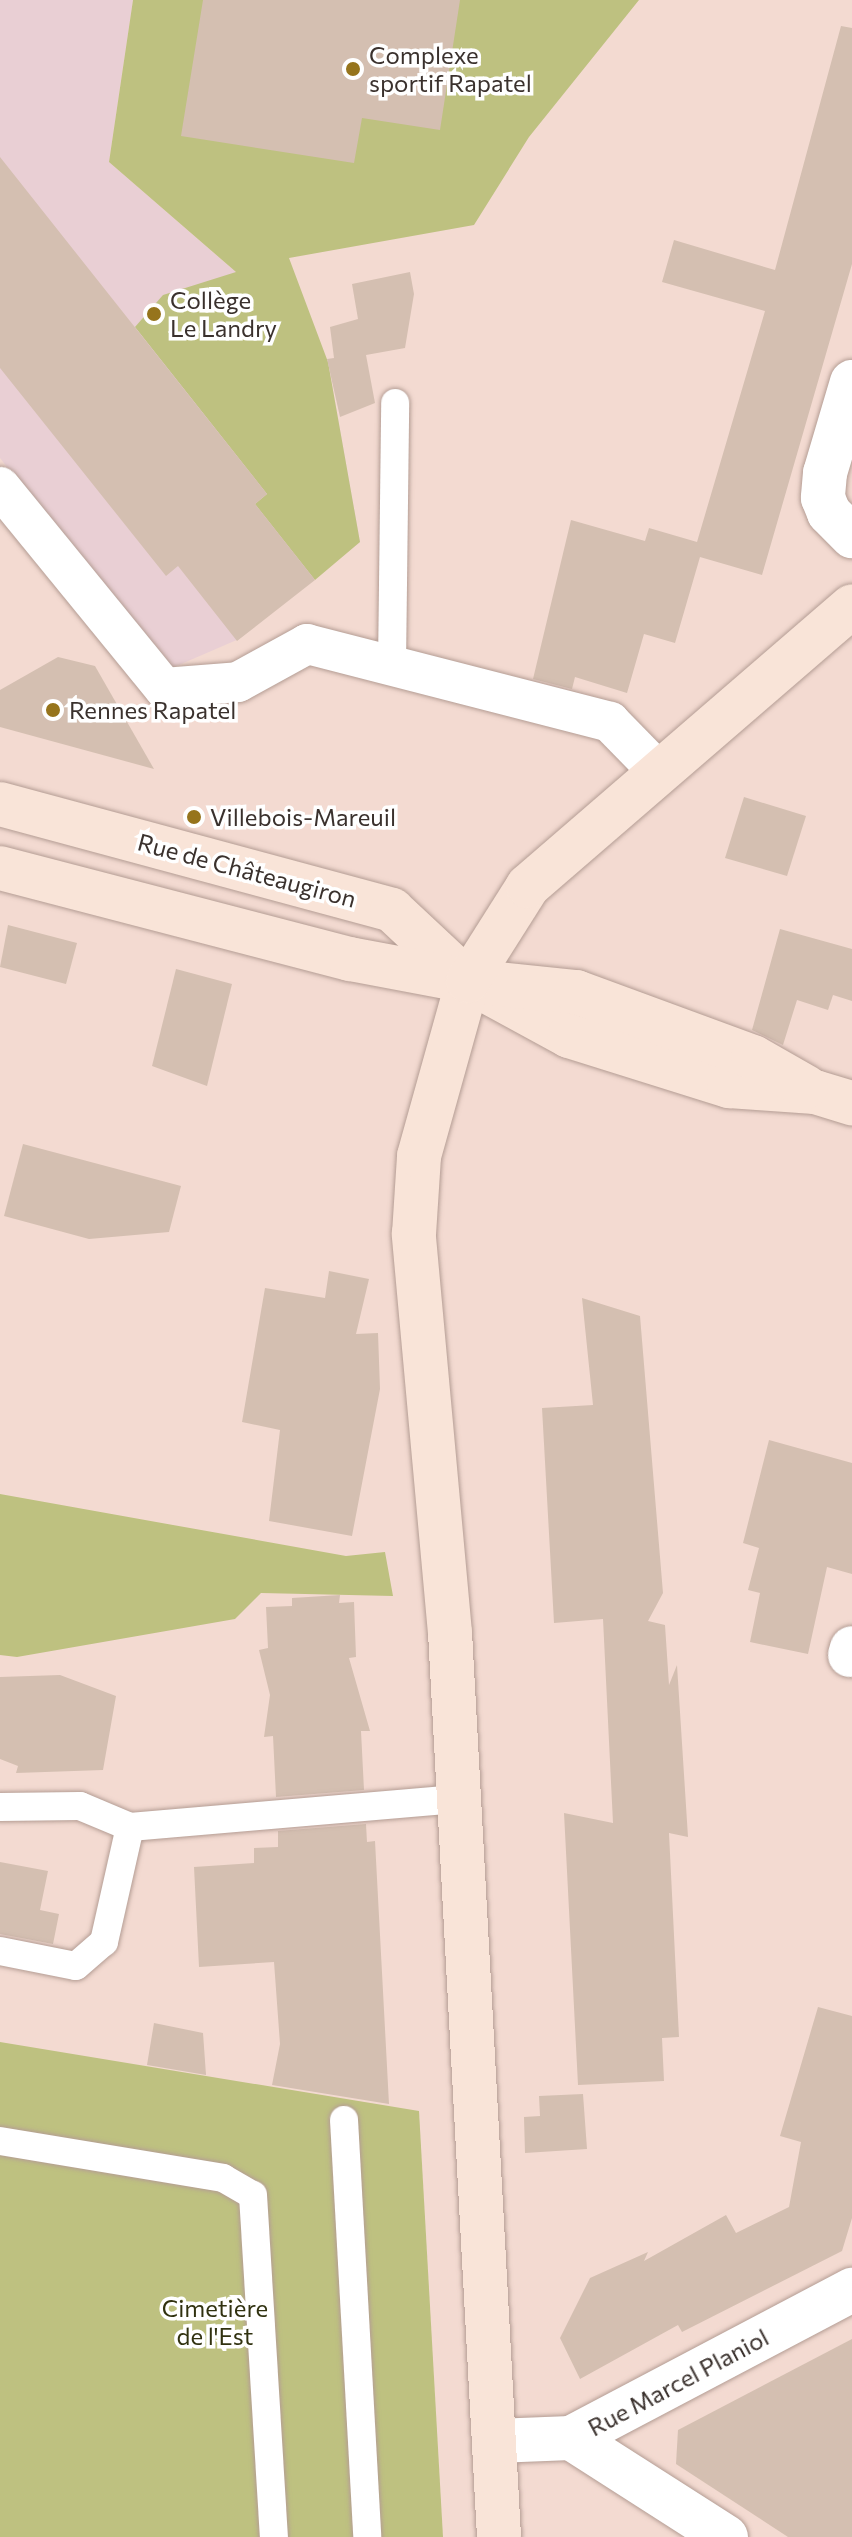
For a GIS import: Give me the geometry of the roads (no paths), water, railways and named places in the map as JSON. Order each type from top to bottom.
[{"type":"main road","points":[[499,2537],[450,1633],[415,1193],[419,1156],[468,981],[540,873],[852,606]]},
{"type":"main road","name":"Rue de Châteaugiron","points":[[0,804],[392,910],[468,981]]},
{"type":"main road","points":[[0,868],[312,950],[468,981],[576,992],[753,1057],[833,1097]]},
{"type":"street","points":[[852,382],[825,473],[823,498],[829,513],[852,536]]},
{"type":"street","points":[[0,487],[164,688],[238,682],[307,644],[610,722],[657,770]]},
{"type":"street","name":"Rue Marcel Planiol","points":[[495,2441],[571,2438],[852,2290]]},
{"type":"street","points":[[571,2438],[726,2537]]},
{"type":"lane","points":[[392,666],[395,403]]},
{"type":"lane","points":[[0,1807],[80,1806],[130,1827],[457,1799]]},
{"type":"lane","points":[[0,1951],[76,1966],[104,1942],[130,1827]]},
{"type":"lane","points":[[344,2120],[367,2537]]},
{"type":"lane","points":[[0,2141],[223,2178],[253,2195],[274,2537]]},
{"type":"place","name":"Complexe sportif Rapatel","points":[[353,69]]},
{"type":"place","name":"Collège Le Landry","points":[[154,314]]},
{"type":"place","name":"Rennes Rapatel","points":[[53,710]]},
{"type":"place","name":"Villebois-Mareuil","points":[[194,817]]},
{"type":"park label","name":"Cimetière de l'Est","points":[[215,2322]]}]
